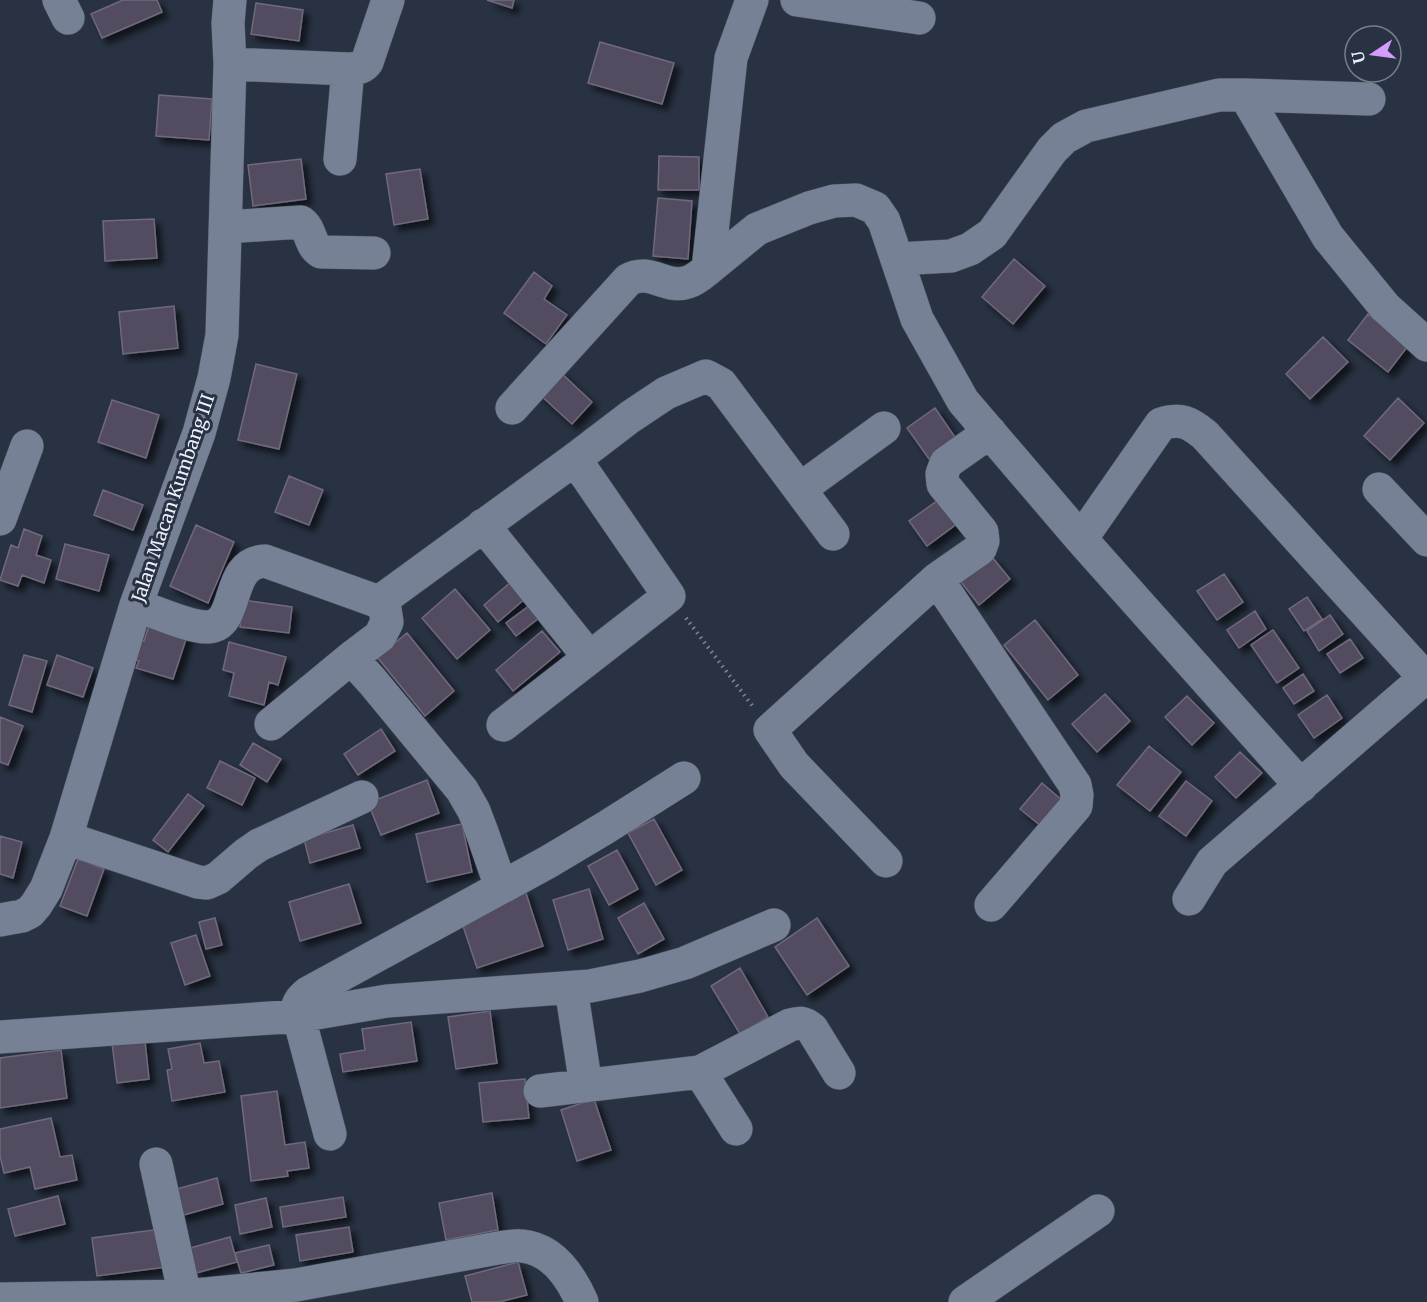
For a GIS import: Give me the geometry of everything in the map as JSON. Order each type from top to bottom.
[{"type":"street","name":"Jalan Macan Kumbang III","points":[[0,920],[22,916],[30,912],[46,889],[66,838],[136,605],[199,433],[214,378],[222,335],[230,0]]},
{"type":"street","points":[[230,64],[360,68],[367,62],[388,0]]},
{"type":"street","points":[[708,269],[731,58],[752,0]]},
{"type":"street","points":[[797,0],[920,18]]},
{"type":"street","points":[[340,159],[348,69]]},
{"type":"street","points":[[897,260],[951,256],[970,249],[992,234],[1052,150],[1064,138],[1086,126],[1219,95],[1369,99]]},
{"type":"street","points":[[1245,95],[1328,237],[1385,307],[1427,345]]},
{"type":"street","points":[[512,408],[628,280],[640,275],[673,284],[682,284],[694,280],[757,229],[809,208],[834,201],[856,200],[875,208],[884,221],[917,319],[963,401],[1081,539],[1301,786]]},
{"type":"street","points":[[226,227],[301,222],[307,228],[315,249],[321,252],[374,253]]},
{"type":"street","points":[[379,602],[630,417],[666,393],[706,376],[721,384],[833,534]]},
{"type":"street","points":[[1081,539],[1161,424],[1173,420],[1191,424],[1205,435],[1426,677],[1212,862],[1189,899]]},
{"type":"street","points":[[800,489],[884,428]]},
{"type":"street","points":[[886,861],[794,765],[770,730],[937,579],[980,549],[983,541],[982,532],[943,484],[942,474],[946,463],[990,432]]},
{"type":"street","points":[[0,519],[27,446]]},
{"type":"street","points":[[503,725],[669,596],[575,459]]},
{"type":"street","points":[[1379,489],[1427,540]]},
{"type":"street","points":[[483,525],[589,657]]},
{"type":"street","points":[[136,605],[195,625],[211,627],[222,620],[241,575],[247,567],[253,563],[265,561],[379,602],[387,616],[385,630],[380,636],[272,724]]},
{"type":"street","points":[[937,579],[1075,785],[1077,795],[1076,806],[991,905]]},
{"type":"street","points":[[351,658],[462,790],[474,811],[501,887]]},
{"type":"street","points":[[330,1134],[299,1016],[300,1001],[308,993],[548,862],[684,778]]},
{"type":"street","points":[[66,838],[157,870],[207,883],[218,878],[259,845],[362,797]]},
{"type":"street","points":[[0,1037],[299,1016],[387,1001],[590,986],[640,976],[685,963],[774,925]]},
{"type":"street","points":[[571,987],[586,1086]]},
{"type":"street","points":[[540,1091],[700,1072],[789,1025],[801,1023],[812,1029],[839,1073]]},
{"type":"street","points":[[700,1072],[736,1129]]},
{"type":"street","points":[[156,1164],[184,1296]]},
{"type":"street","points":[[965,1302],[1098,1211]]},
{"type":"street","points":[[0,1299],[184,1296],[296,1285],[498,1248],[522,1246],[541,1251],[559,1264],[575,1286],[582,1302]]},
{"type":"path","points":[[669,596],[770,730]]},
{"type":"building","points":[[123,0],[157,0],[162,12],[102,38],[91,14]]},
{"type":"building","points":[[487,0],[514,0],[512,8]]},
{"type":"building","points":[[256,3],[303,10],[299,41],[251,34]]},
{"type":"building","points":[[600,42],[674,63],[662,104],[588,83]]},
{"type":"building","points":[[159,95],[212,99],[209,140],[156,136]]},
{"type":"building","points":[[659,156],[699,157],[699,190],[658,190]]},
{"type":"building","points":[[301,159],[306,199],[253,206],[248,165]]},
{"type":"building","points":[[420,169],[428,219],[394,225],[386,174]]},
{"type":"building","points":[[658,198],[692,201],[688,259],[653,256]]},
{"type":"building","points":[[154,219],[157,258],[105,261],[103,221]]},
{"type":"building","points":[[1014,259],[1045,286],[1013,324],[982,297]]},
{"type":"building","points":[[534,272],[552,286],[544,299],[567,315],[546,344],[504,313]]},
{"type":"building","points":[[174,306],[178,348],[123,354],[119,312]]},
{"type":"building","points":[[1368,314],[1408,346],[1388,372],[1348,340]]},
{"type":"building","points":[[1323,337],[1348,362],[1310,399],[1286,374]]},
{"type":"building","points":[[256,364],[297,374],[279,449],[238,440]]},
{"type":"building","points":[[559,371],[592,402],[572,424],[538,393]]},
{"type":"building","points":[[1398,398],[1424,423],[1390,460],[1364,436]]},
{"type":"building","points":[[112,400],[159,415],[146,458],[98,442]]},
{"type":"building","points":[[935,408],[957,440],[929,459],[907,428]]},
{"type":"building","points":[[289,476],[323,490],[309,525],[275,512]]},
{"type":"building","points":[[103,490],[143,505],[133,530],[94,515]]},
{"type":"building","points":[[941,498],[958,523],[927,546],[909,521]]},
{"type":"building","points":[[196,525],[234,542],[208,603],[170,586]]},
{"type":"building","points":[[24,529],[42,536],[36,555],[51,560],[44,583],[22,575],[18,586],[0,580],[11,545],[18,548]]},
{"type":"building","points":[[65,544],[109,555],[99,591],[56,579]]},
{"type":"building","points":[[992,557],[1010,579],[979,605],[961,582]]},
{"type":"building","points":[[1224,574],[1243,602],[1217,620],[1197,591]]},
{"type":"building","points":[[512,581],[526,598],[498,622],[484,605]]},
{"type":"building","points":[[455,589],[490,630],[457,659],[422,618]]},
{"type":"building","points":[[1307,597],[1322,619],[1304,631],[1289,609]]},
{"type":"building","points":[[243,600],[292,607],[289,633],[240,627]]},
{"type":"building","points":[[533,603],[543,615],[516,636],[506,623]]},
{"type":"building","points":[[1255,611],[1266,629],[1239,648],[1227,630]]},
{"type":"building","points":[[1330,615],[1343,634],[1319,651],[1307,631]]},
{"type":"building","points":[[1035,620],[1078,675],[1048,700],[1004,645]]},
{"type":"building","points":[[150,622],[188,633],[173,679],[136,668],[139,661],[128,657],[134,638],[144,641]]},
{"type":"building","points":[[1273,630],[1299,668],[1277,683],[1251,645]]},
{"type":"building","points":[[542,631],[560,652],[513,691],[496,670]]},
{"type":"building","points":[[407,633],[454,691],[425,716],[377,657]]},
{"type":"building","points":[[1350,639],[1363,658],[1340,673],[1327,654]]},
{"type":"building","points":[[229,642],[286,657],[278,685],[269,682],[264,705],[229,696],[234,673],[223,670]]},
{"type":"building","points":[[24,655],[47,661],[32,712],[9,705]]},
{"type":"building","points":[[57,655],[93,668],[83,697],[47,685]]},
{"type":"building","points":[[1303,674],[1314,691],[1294,704],[1283,688]]},
{"type":"building","points":[[1105,694],[1130,721],[1097,752],[1072,724]]},
{"type":"building","points":[[1327,695],[1342,718],[1314,738],[1298,715]]},
{"type":"building","points":[[1187,696],[1214,723],[1192,745],[1165,717]]},
{"type":"building","points":[[0,717],[23,726],[8,765],[0,762]]},
{"type":"building","points":[[381,729],[395,751],[358,775],[344,754]]},
{"type":"building","points":[[253,743],[281,759],[267,782],[240,765]]},
{"type":"building","points":[[1149,746],[1181,772],[1150,811],[1117,785]]},
{"type":"building","points":[[1240,752],[1262,773],[1236,798],[1215,777]]},
{"type":"building","points":[[220,761],[255,778],[242,805],[207,788]]},
{"type":"building","points":[[427,780],[439,813],[381,835],[368,803]]},
{"type":"building","points":[[1186,781],[1212,801],[1186,836],[1159,816]]},
{"type":"building","points":[[1042,783],[1063,801],[1042,827],[1020,809]]},
{"type":"building","points":[[188,794],[204,806],[168,852],[153,840]]},
{"type":"building","points":[[654,819],[682,870],[656,885],[628,833]]},
{"type":"building","points":[[462,824],[472,872],[427,882],[416,834]]},
{"type":"building","points":[[353,825],[360,848],[310,863],[304,839]]},
{"type":"building","points":[[0,836],[22,842],[13,878],[0,874]]},
{"type":"building","points":[[617,850],[638,889],[609,905],[588,866]]},
{"type":"building","points":[[78,859],[104,869],[87,916],[60,906]]},
{"type":"building","points":[[349,884],[361,923],[300,941],[289,902]]},
{"type":"building","points":[[589,889],[603,939],[568,950],[553,900]]},
{"type":"building","points":[[525,890],[543,946],[477,968],[458,911]]},
{"type":"building","points":[[644,903],[664,939],[638,954],[618,918]]},
{"type":"building","points":[[215,918],[222,945],[206,949],[199,922]]},
{"type":"building","points":[[817,918],[849,966],[807,995],[775,947]]},
{"type":"building","points":[[196,935],[210,976],[185,985],[171,943]]},
{"type":"building","points":[[740,968],[768,1017],[740,1034],[711,986]]},
{"type":"building","points":[[490,1011],[497,1063],[456,1069],[448,1017]]},
{"type":"building","points":[[411,1022],[417,1061],[343,1072],[340,1054],[365,1050],[362,1029]]},
{"type":"building","points":[[144,1032],[149,1079],[117,1083],[111,1035]]},
{"type":"building","points":[[200,1043],[204,1063],[219,1061],[225,1092],[172,1101],[167,1070],[172,1069],[168,1049]]},
{"type":"building","points":[[61,1050],[67,1098],[0,1108],[0,1058]]},
{"type":"building","points":[[525,1079],[529,1118],[483,1122],[479,1083]]},
{"type":"building","points":[[277,1091],[285,1145],[305,1142],[309,1168],[287,1171],[288,1176],[251,1181],[241,1096]]},
{"type":"building","points":[[594,1099],[611,1150],[577,1161],[561,1110]]},
{"type":"building","points":[[51,1118],[60,1157],[72,1155],[77,1180],[35,1189],[30,1167],[4,1173],[0,1156],[0,1129]]},
{"type":"building","points":[[217,1178],[223,1204],[180,1216],[173,1190]]},
{"type":"building","points":[[492,1193],[498,1230],[446,1240],[439,1203]]},
{"type":"building","points":[[58,1196],[65,1224],[15,1236],[8,1209]]},
{"type":"building","points":[[343,1197],[346,1217],[283,1227],[280,1207]]},
{"type":"building","points":[[266,1198],[272,1227],[240,1234],[235,1205]]},
{"type":"building","points":[[349,1227],[353,1252],[300,1261],[296,1235]]},
{"type":"building","points":[[161,1229],[166,1267],[97,1276],[92,1238]]},
{"type":"building","points":[[230,1237],[237,1262],[196,1273],[190,1248]]},
{"type":"building","points":[[269,1245],[274,1265],[241,1273],[235,1253]]},
{"type":"building","points":[[518,1262],[527,1295],[499,1302],[472,1302],[465,1276]]}]
